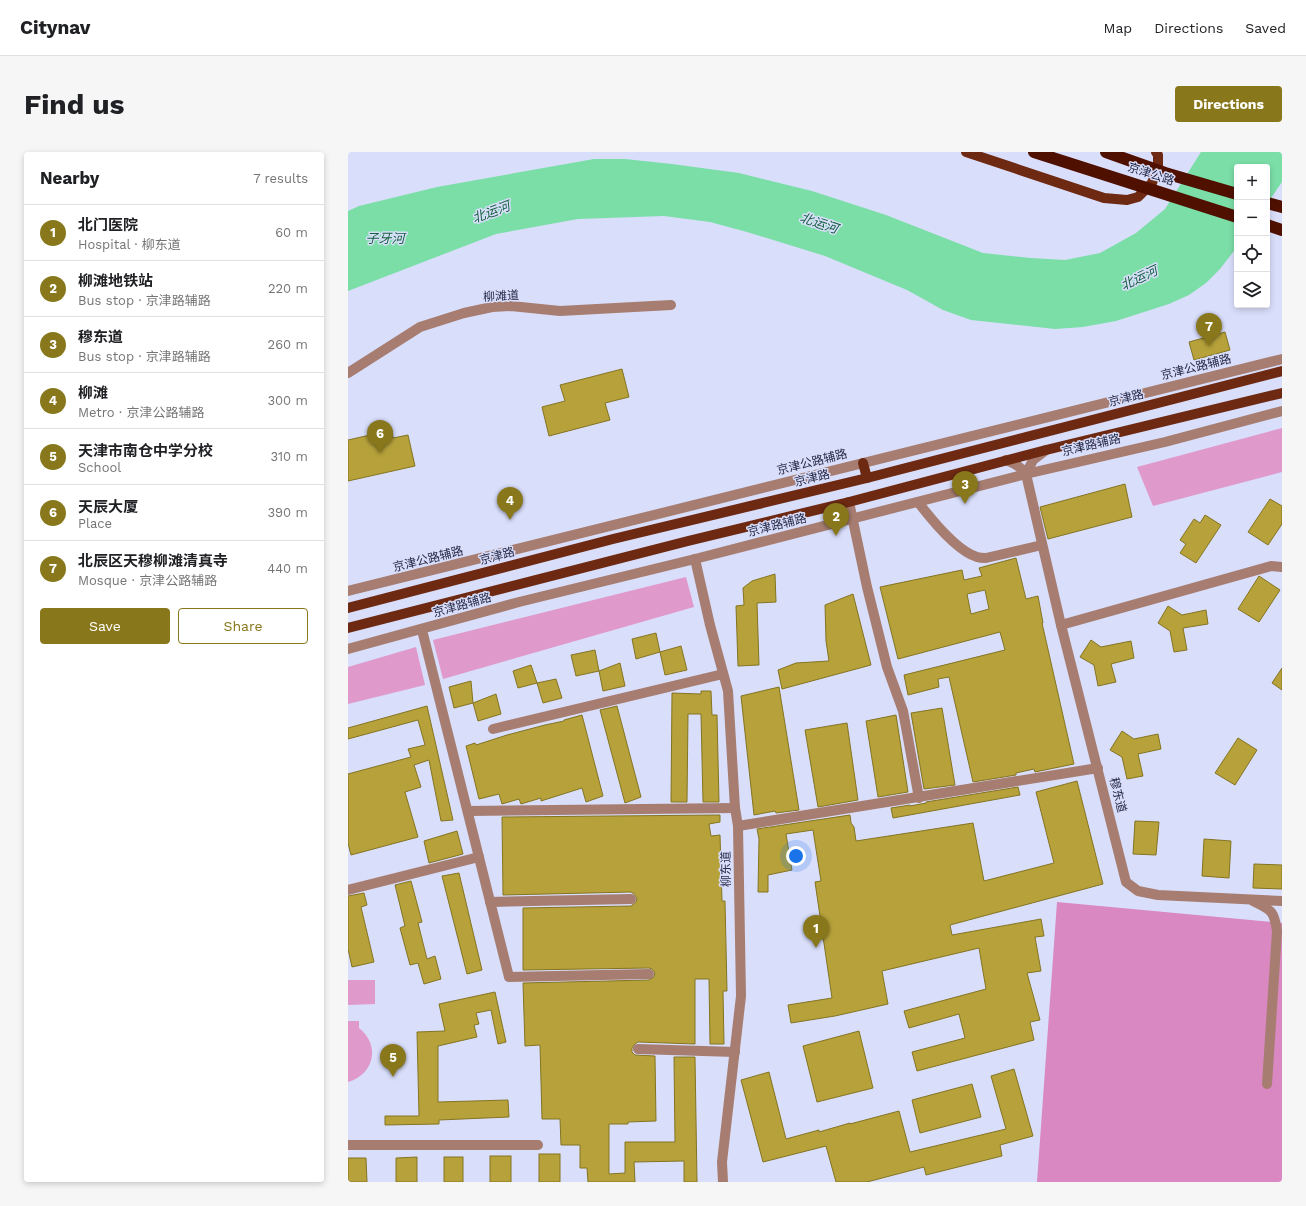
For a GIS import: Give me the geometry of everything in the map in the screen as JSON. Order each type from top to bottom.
[{"type":"highway","name":"京津公路","points":[[1034,152],[1234,216]]},
{"type":"highway","name":"京津公路","points":[[1106,152],[1165,173],[1234,193]]},
{"type":"highway","points":[[1270,204],[1282,207]]},
{"type":"highway","points":[[1270,226],[1282,230]]},
{"type":"main road","points":[[966,152],[1104,198],[1127,200],[1138,197],[1152,183],[1158,166],[1158,155],[1156,152]]},
{"type":"main road","name":"京津路","points":[[348,608],[613,539],[867,478],[1282,372]]},
{"type":"main road","points":[[348,628],[688,541],[851,510],[864,498],[1006,460],[1282,393]]},
{"type":"main road","points":[[863,463],[867,478]]},
{"type":"street","name":"柳滩道","points":[[348,373],[420,326],[464,313],[492,307],[511,306],[560,311],[670,305]]},
{"type":"street","name":"京津公路辅路","points":[[348,591],[1282,359]]},
{"type":"street","name":"京津路辅路","points":[[348,649],[422,630],[519,602],[833,524],[851,510],[918,502],[1026,474],[1165,442],[1282,411]]},
{"type":"street","points":[[1006,460],[1016,464],[1026,474],[1033,460],[1046,450]]},
{"type":"street","name":"穆东道","points":[[1026,474],[1061,625],[1126,882],[1138,891],[1158,895],[1252,900]]},
{"type":"street","points":[[918,502],[962,550],[977,557],[986,558],[1042,545]]},
{"type":"street","points":[[851,510],[867,587],[887,667],[903,711],[919,798]]},
{"type":"street","name":"柳东道","points":[[695,559],[728,691],[735,808],[738,826],[741,996],[722,1162],[723,1182]]},
{"type":"street","points":[[1061,625],[1271,566],[1282,566]]},
{"type":"street","points":[[422,630],[509,977],[649,974]]},
{"type":"street","points":[[493,729],[723,674]]},
{"type":"street","points":[[738,826],[1098,768]]},
{"type":"street","points":[[468,811],[735,808]]},
{"type":"street","points":[[348,890],[479,857]]},
{"type":"street","points":[[490,902],[631,899]]},
{"type":"street","points":[[1252,900],[1282,901]]},
{"type":"street","points":[[1252,900],[1273,913],[1276,919],[1277,931],[1267,1084]]},
{"type":"street","points":[[638,1049],[735,1052]]},
{"type":"street","points":[[348,1145],[538,1145]]},
{"type":"shaded area","points":[[1282,428],[1282,472],[1153,506],[1137,467]]},
{"type":"shaded area","points":[[686,577],[694,607],[443,679],[433,640]]},
{"type":"shaded area","points":[[416,647],[425,685],[348,704],[348,667]]},
{"type":"shaded area","points":[[1057,902],[1282,923],[1282,1182],[1037,1182]]},
{"type":"shaded area","points":[[348,980],[375,980],[375,1004],[348,1005]]},
{"type":"shaded area","points":[[348,1021],[359,1021],[359,1028],[366,1035],[370,1043],[372,1059],[364,1073],[348,1082]]},
{"type":"water","points":[[1201,152],[1282,152],[1282,182],[1270,200],[1270,164],[1234,164],[1234,251],[1220,269],[1206,283],[1189,295],[1169,304],[1116,321],[1083,327],[1055,329],[971,320],[943,310],[907,290],[825,256],[710,222],[664,216],[578,219],[496,234],[348,291],[348,211],[359,206],[437,187],[594,159],[625,159],[739,173],[812,191],[886,215],[983,253],[1031,258],[1065,260],[1100,253],[1136,233],[1165,209]]},
{"type":"building","points":[[1225,332],[1230,350],[1194,360],[1189,342]]},
{"type":"building","points":[[622,369],[629,397],[605,403],[610,420],[549,436],[542,407],[565,401],[560,385]]},
{"type":"building","points":[[392,430],[393,438],[408,435],[415,466],[348,481],[348,440]]},
{"type":"building","points":[[1125,484],[1132,517],[1048,539],[1040,507]]},
{"type":"building","points":[[1270,499],[1282,506],[1282,524],[1268,545],[1248,532]]},
{"type":"building","points":[[1205,515],[1221,525],[1196,563],[1180,553],[1186,544],[1180,540],[1194,519],[1200,523]]},
{"type":"building","points":[[1016,558],[1026,599],[1038,596],[1042,623],[1074,764],[1035,772],[1034,769],[1016,773],[1016,775],[973,782],[949,677],[938,679],[939,687],[908,695],[904,675],[1005,650],[1000,632],[898,659],[880,587],[962,570],[964,580],[982,576],[979,568]],"holes":[[[985,590],[989,609],[971,614],[967,594]]]},
{"type":"building","points":[[775,574],[776,602],[757,603],[759,665],[738,666],[736,606],[744,605],[743,588],[752,581]]},
{"type":"building","points":[[1259,576],[1280,590],[1259,622],[1238,609]]},
{"type":"building","points":[[853,594],[871,665],[782,689],[778,670],[796,663],[829,661],[826,641],[825,605]]},
{"type":"building","points":[[1168,606],[1182,615],[1206,610],[1208,624],[1183,628],[1187,650],[1174,652],[1170,631],[1158,623]]},
{"type":"building","points":[[656,633],[660,652],[636,659],[632,639]]},
{"type":"building","points":[[1091,640],[1101,647],[1131,641],[1134,658],[1111,664],[1116,682],[1098,686],[1094,665],[1080,657]]},
{"type":"building","points":[[681,646],[687,670],[665,675],[660,652]]},
{"type":"building","points":[[595,650],[599,671],[576,676],[571,655]]},
{"type":"building","points":[[620,663],[625,686],[603,691],[599,671]]},
{"type":"building","points":[[531,665],[537,683],[518,688],[513,671]]},
{"type":"building","points":[[1282,668],[1282,690],[1272,683]]},
{"type":"building","points":[[556,679],[562,698],[543,703],[537,683]]},
{"type":"building","points":[[471,681],[473,703],[454,708],[449,687]]},
{"type":"building","points":[[779,687],[799,810],[776,813],[775,811],[754,815],[741,696]]},
{"type":"building","points":[[701,691],[711,691],[712,715],[717,715],[719,802],[703,802],[701,714],[688,714],[687,802],[671,802],[672,693],[701,694]]},
{"type":"building","points":[[496,694],[501,714],[478,721],[473,703]]},
{"type":"building","points":[[427,706],[453,820],[441,821],[429,760],[414,765],[421,787],[405,792],[418,837],[351,855],[348,843],[348,774],[411,757],[408,749],[425,745],[418,720],[348,739],[348,728]]},
{"type":"building","points":[[617,706],[641,797],[625,803],[600,710]]},
{"type":"building","points":[[942,708],[955,785],[924,789],[911,713]]},
{"type":"building","points":[[582,715],[603,796],[586,802],[582,788],[541,801],[541,798],[521,804],[519,799],[502,804],[499,794],[479,799],[466,746],[475,743],[476,745]]},
{"type":"building","points":[[896,715],[908,792],[878,797],[866,721]]},
{"type":"building","points":[[847,723],[858,800],[818,807],[805,730]]},
{"type":"building","points":[[1122,731],[1134,739],[1158,734],[1161,749],[1138,754],[1143,776],[1127,779],[1122,757],[1110,750]]},
{"type":"building","points":[[1238,738],[1257,750],[1235,785],[1215,773]]},
{"type":"building","points":[[1077,781],[1103,884],[950,925],[952,935],[1041,919],[1044,936],[1035,937],[1041,971],[1027,973],[1040,1020],[1030,1022],[1034,1040],[917,1071],[912,1052],[965,1038],[959,1014],[909,1028],[904,1011],[986,989],[979,948],[882,971],[888,1004],[835,1016],[791,1023],[788,1005],[832,998],[815,882],[821,881],[813,830],[786,834],[792,870],[768,875],[768,892],[758,892],[759,839],[757,829],[850,815],[856,841],[973,823],[984,881],[1054,863],[1036,792]]},
{"type":"building","points":[[1018,787],[1020,795],[893,818],[891,808]]},
{"type":"building","points":[[720,815],[720,822],[709,824],[711,836],[720,835],[722,901],[725,901],[727,991],[723,991],[724,1044],[710,1044],[709,979],[695,979],[695,1044],[638,1042],[632,1048],[632,1052],[635,1055],[655,1056],[656,1121],[628,1122],[628,1124],[609,1124],[609,1174],[625,1173],[625,1142],[675,1142],[674,1057],[695,1057],[697,1182],[684,1182],[684,1161],[634,1162],[635,1182],[588,1182],[587,1168],[580,1168],[580,1145],[561,1145],[560,1119],[542,1119],[540,1045],[525,1046],[523,983],[649,980],[654,977],[655,973],[649,968],[523,970],[523,908],[631,906],[636,902],[637,898],[631,892],[503,895],[502,817]]},
{"type":"building","points":[[1135,821],[1159,822],[1156,855],[1133,854]]},
{"type":"building","points":[[457,831],[463,854],[429,863],[424,841]]},
{"type":"building","points":[[1204,839],[1231,841],[1229,878],[1202,876]]},
{"type":"building","points":[[1254,864],[1282,865],[1282,889],[1253,888]]},
{"type":"building","points":[[459,873],[482,970],[467,974],[442,876]]},
{"type":"building","points":[[411,881],[422,922],[418,923],[427,959],[435,956],[441,979],[424,984],[418,963],[410,965],[400,928],[405,926],[395,885]]},
{"type":"building","points":[[364,893],[367,905],[361,907],[374,962],[352,967],[348,949],[348,896]]},
{"type":"building","points":[[495,992],[506,1042],[498,1044],[491,1010],[476,1013],[479,1024],[474,1025],[477,1037],[438,1046],[438,1102],[508,1100],[509,1117],[439,1120],[439,1124],[385,1125],[385,1116],[419,1116],[417,1032],[445,1031],[439,1004]]},
{"type":"building","points":[[859,1031],[873,1088],[817,1102],[803,1046]]},
{"type":"building","points":[[1014,1069],[1033,1136],[1000,1145],[1002,1156],[926,1175],[924,1167],[867,1182],[836,1182],[826,1146],[763,1162],[741,1080],[769,1072],[786,1139],[899,1111],[910,1152],[1006,1129],[991,1076]]},
{"type":"building","points":[[972,1084],[981,1117],[920,1133],[912,1100]]},
{"type":"building","points":[[539,1154],[560,1154],[560,1182],[539,1182]]},
{"type":"building","points":[[490,1156],[511,1156],[511,1182],[490,1182]]},
{"type":"building","points":[[417,1157],[417,1182],[396,1182],[396,1158]]},
{"type":"building","points":[[444,1157],[463,1157],[463,1182],[444,1182]]},
{"type":"building","points":[[348,1158],[366,1158],[367,1182],[348,1182]]},
{"type":"place","name":"北辰区天穆柳滩清真寺","points":[[1209,346]]},
{"type":"place","name":"天辰大厦","points":[[380,453]]},
{"type":"place","name":"穆东道","points":[[965,504]]},
{"type":"place","name":"柳滩","points":[[510,520]]},
{"type":"place","name":"柳滩地铁站","points":[[836,536]]},
{"type":"place","name":"北门医院","points":[[816,948]]},
{"type":"place","name":"天津市南仓中学分校","points":[[393,1077]]},
{"type":"water label","name":"北运河","points":[[491,212]]},
{"type":"water label","name":"北运河","points":[[819,223]]},
{"type":"water label","name":"子牙河","points":[[385,238]]},
{"type":"water label","name":"北运河","points":[[1139,278]]}]
